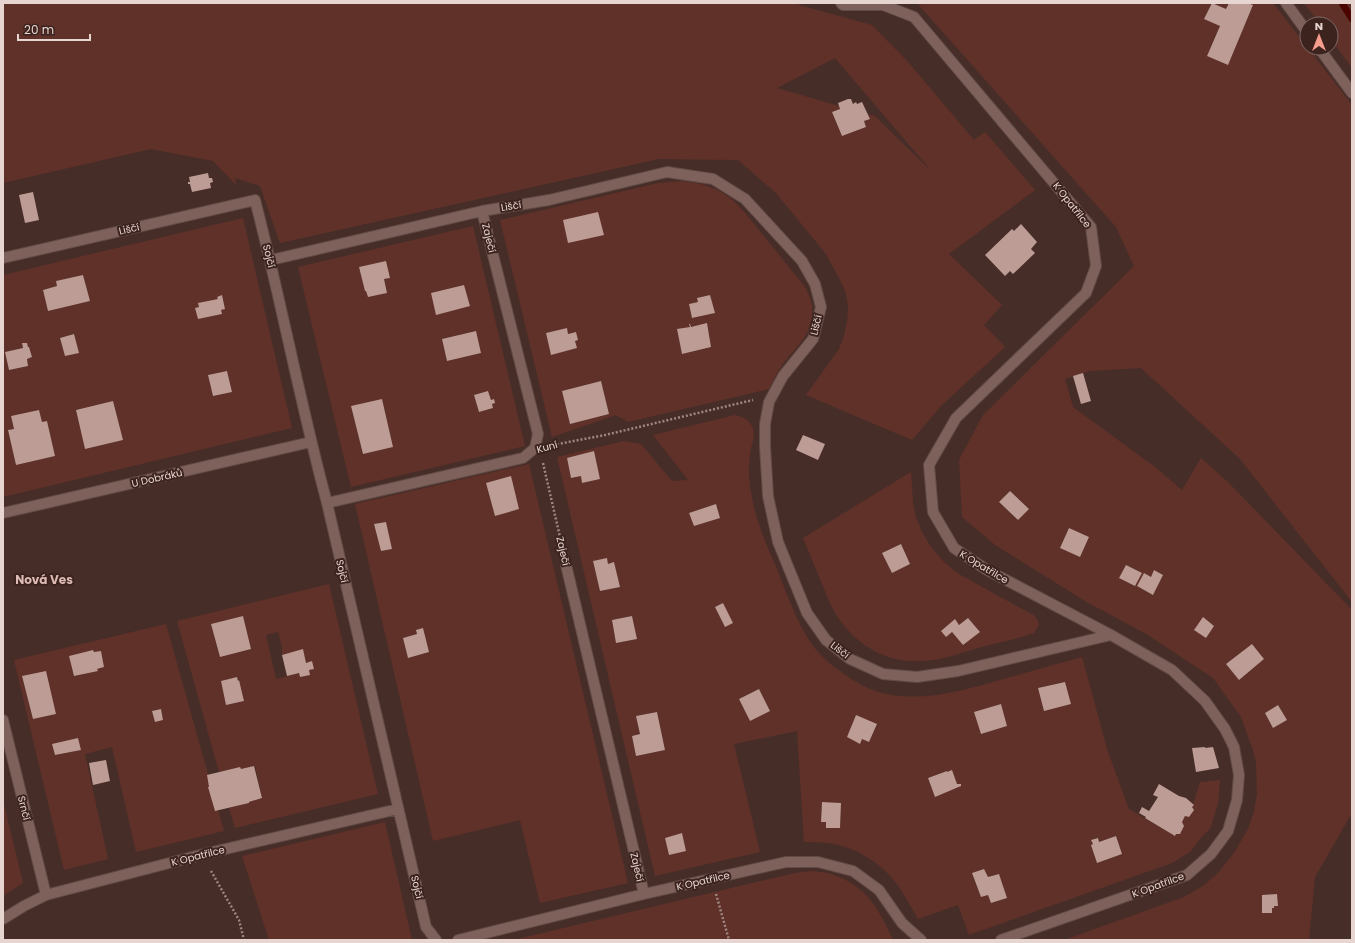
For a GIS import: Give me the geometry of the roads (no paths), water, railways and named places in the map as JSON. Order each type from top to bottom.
[{"type":"street","name":"K Opatřilce","points":[[841,3],[843,5],[883,5],[914,17],[1092,227],[1096,266],[1086,293],[956,418],[929,465],[933,512],[954,548],[986,570],[1111,635],[1172,670],[1205,700],[1225,729],[1234,747],[1239,775],[1237,800],[1228,831],[1211,854],[1187,876],[1001,940]]},
{"type":"street","points":[[1286,3],[1299,21]]},
{"type":"street","points":[[1325,56],[1352,93]]},
{"type":"street","name":"Liščí","points":[[271,260],[482,211],[549,200],[667,172],[713,179],[745,199],[802,262],[815,284],[820,307],[813,339],[784,376],[769,402],[765,446],[768,496],[778,542],[807,613],[826,640],[850,659],[883,674],[917,677],[958,671],[1111,635]]},
{"type":"street","name":"Liščí","points":[[3,258],[255,200]]},
{"type":"street","name":"Sojčí","points":[[255,200],[271,260],[311,442],[426,927],[437,940]]},
{"type":"street","name":"Zaječí","points":[[482,211],[538,434],[535,448]]},
{"type":"street","name":"U Dobráků","points":[[3,513],[311,442]]},
{"type":"street","name":"Kuní","points":[[326,503],[523,458],[535,448]]},
{"type":"street","name":"Zaječí","points":[[566,566],[644,894]]},
{"type":"street","name":"Srnčí","points":[[3,720],[46,896]]},
{"type":"street","name":"K Opatřilce","points":[[3,919],[24,906],[46,896],[204,854],[398,809]]},
{"type":"street","name":"K Opatřilce","points":[[458,940],[644,894],[786,862],[818,862],[854,871],[879,890],[902,923],[921,940]]},
{"type":"waterway","points":[[1342,3],[1352,19]]},
{"type":"district","name":"Nová Ves","points":[[44,579]]}]
